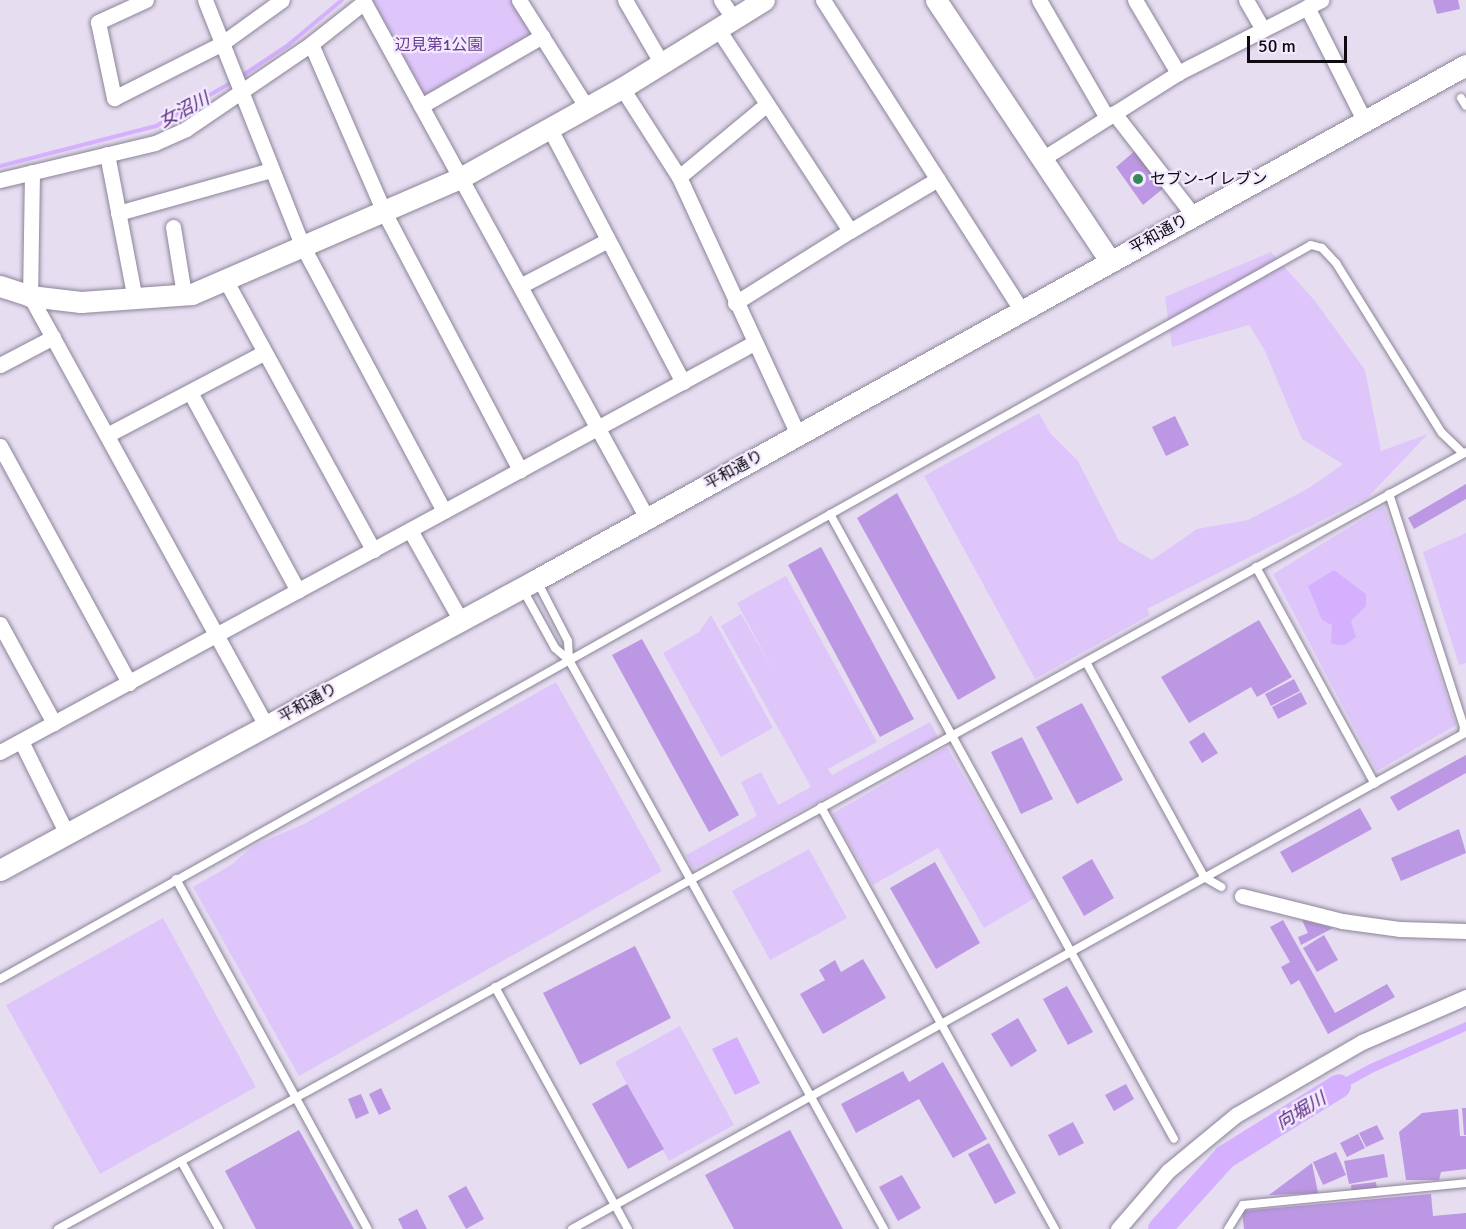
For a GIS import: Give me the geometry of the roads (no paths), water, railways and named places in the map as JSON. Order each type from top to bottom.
[{"type":"street","points":[[146,0],[98,22],[114,98],[221,44],[282,0]]},
{"type":"street","points":[[205,0],[239,93],[303,247],[444,511]]},
{"type":"street","points":[[519,0],[586,108]]},
{"type":"street","points":[[625,0],[662,64]]},
{"type":"street","points":[[722,0],[726,24],[767,104],[850,231]]},
{"type":"street","points":[[0,286],[30,296],[81,302],[135,300],[184,294],[226,281],[460,178],[622,88],[764,0]]},
{"type":"street","points":[[823,0],[1022,311]]},
{"type":"street","points":[[936,0],[1110,261]]},
{"type":"street","points":[[1039,0],[1111,116],[1194,216]]},
{"type":"street","points":[[1135,0],[1178,73]]},
{"type":"street","points":[[1245,0],[1263,30]]},
{"type":"street","points":[[1042,159],[1178,73],[1321,0]]},
{"type":"street","points":[[0,180],[155,143],[186,129],[311,44],[364,2],[647,518]]},
{"type":"street","points":[[1307,7],[1365,120]]},
{"type":"street","points":[[421,106],[542,36]]},
{"type":"street","points":[[311,44],[384,212],[520,470]]},
{"type":"street","name":"平和通り","points":[[0,870],[460,619],[529,584],[1466,65]]},
{"type":"street","points":[[622,88],[679,177],[735,303],[798,435]]},
{"type":"street","points":[[679,177],[767,104]]},
{"type":"street","points":[[550,129],[683,382]]},
{"type":"street","points":[[107,154],[135,300]]},
{"type":"street","points":[[118,213],[271,170]]},
{"type":"street","points":[[33,172],[30,296],[266,726]]},
{"type":"street","points":[[735,303],[938,178]]},
{"type":"street","points":[[173,227],[184,294]]},
{"type":"street","points":[[520,286],[608,240]]},
{"type":"street","points":[[226,281],[373,550]]},
{"type":"street","points":[[0,365],[52,337]]},
{"type":"street","points":[[0,752],[754,343]]},
{"type":"street","points":[[107,435],[265,352]]},
{"type":"street","points":[[190,392],[298,591]]},
{"type":"street","points":[[0,446],[129,683]]},
{"type":"street","points":[[410,530],[460,619]]},
{"type":"street","points":[[0,624],[54,723]]},
{"type":"street","points":[[21,741],[67,834]]},
{"type":"street","points":[[1242,896],[1342,921],[1400,929],[1466,931]]},
{"type":"street","points":[[1118,1229],[1168,1171],[1236,1115],[1362,1042],[1466,997]]},
{"type":"lane","points":[[1461,98],[1466,106]]},
{"type":"lane","points":[[0,979],[1311,245],[1322,248],[1336,263],[1442,433],[1464,452],[952,736],[689,878],[58,1229]]},
{"type":"lane","points":[[572,1229],[812,1098],[1071,951],[1463,734],[1464,727],[1389,494]]},
{"type":"lane","points":[[830,514],[1174,1138]]},
{"type":"lane","points":[[1256,567],[1374,784]]},
{"type":"lane","points":[[529,584],[568,641],[569,660]]},
{"type":"lane","points":[[529,584],[555,648],[569,660],[884,1229]]},
{"type":"lane","points":[[1086,662],[1204,877],[1221,887]]},
{"type":"lane","points":[[821,807],[1055,1229]]},
{"type":"lane","points":[[176,879],[368,1229]]},
{"type":"lane","points":[[495,987],[628,1229]]},
{"type":"lane","points":[[181,1161],[219,1229]]},
{"type":"lane","points":[[1228,1229],[1243,1205],[1466,1183]]},
{"type":"waterway","name":"女沼川","points":[[240,77],[288,45],[342,0]]},
{"type":"waterway","name":"女沼川","points":[[0,166],[156,126],[234,81]]},
{"type":"waterway","name":"向堀川","points":[[1160,1229],[1225,1157],[1339,1086]]},
{"type":"place","name":"セブン-イレブン","points":[[1138,179]]},
{"type":"park label","name":"辺見第1公園","points":[[439,45]]}]
